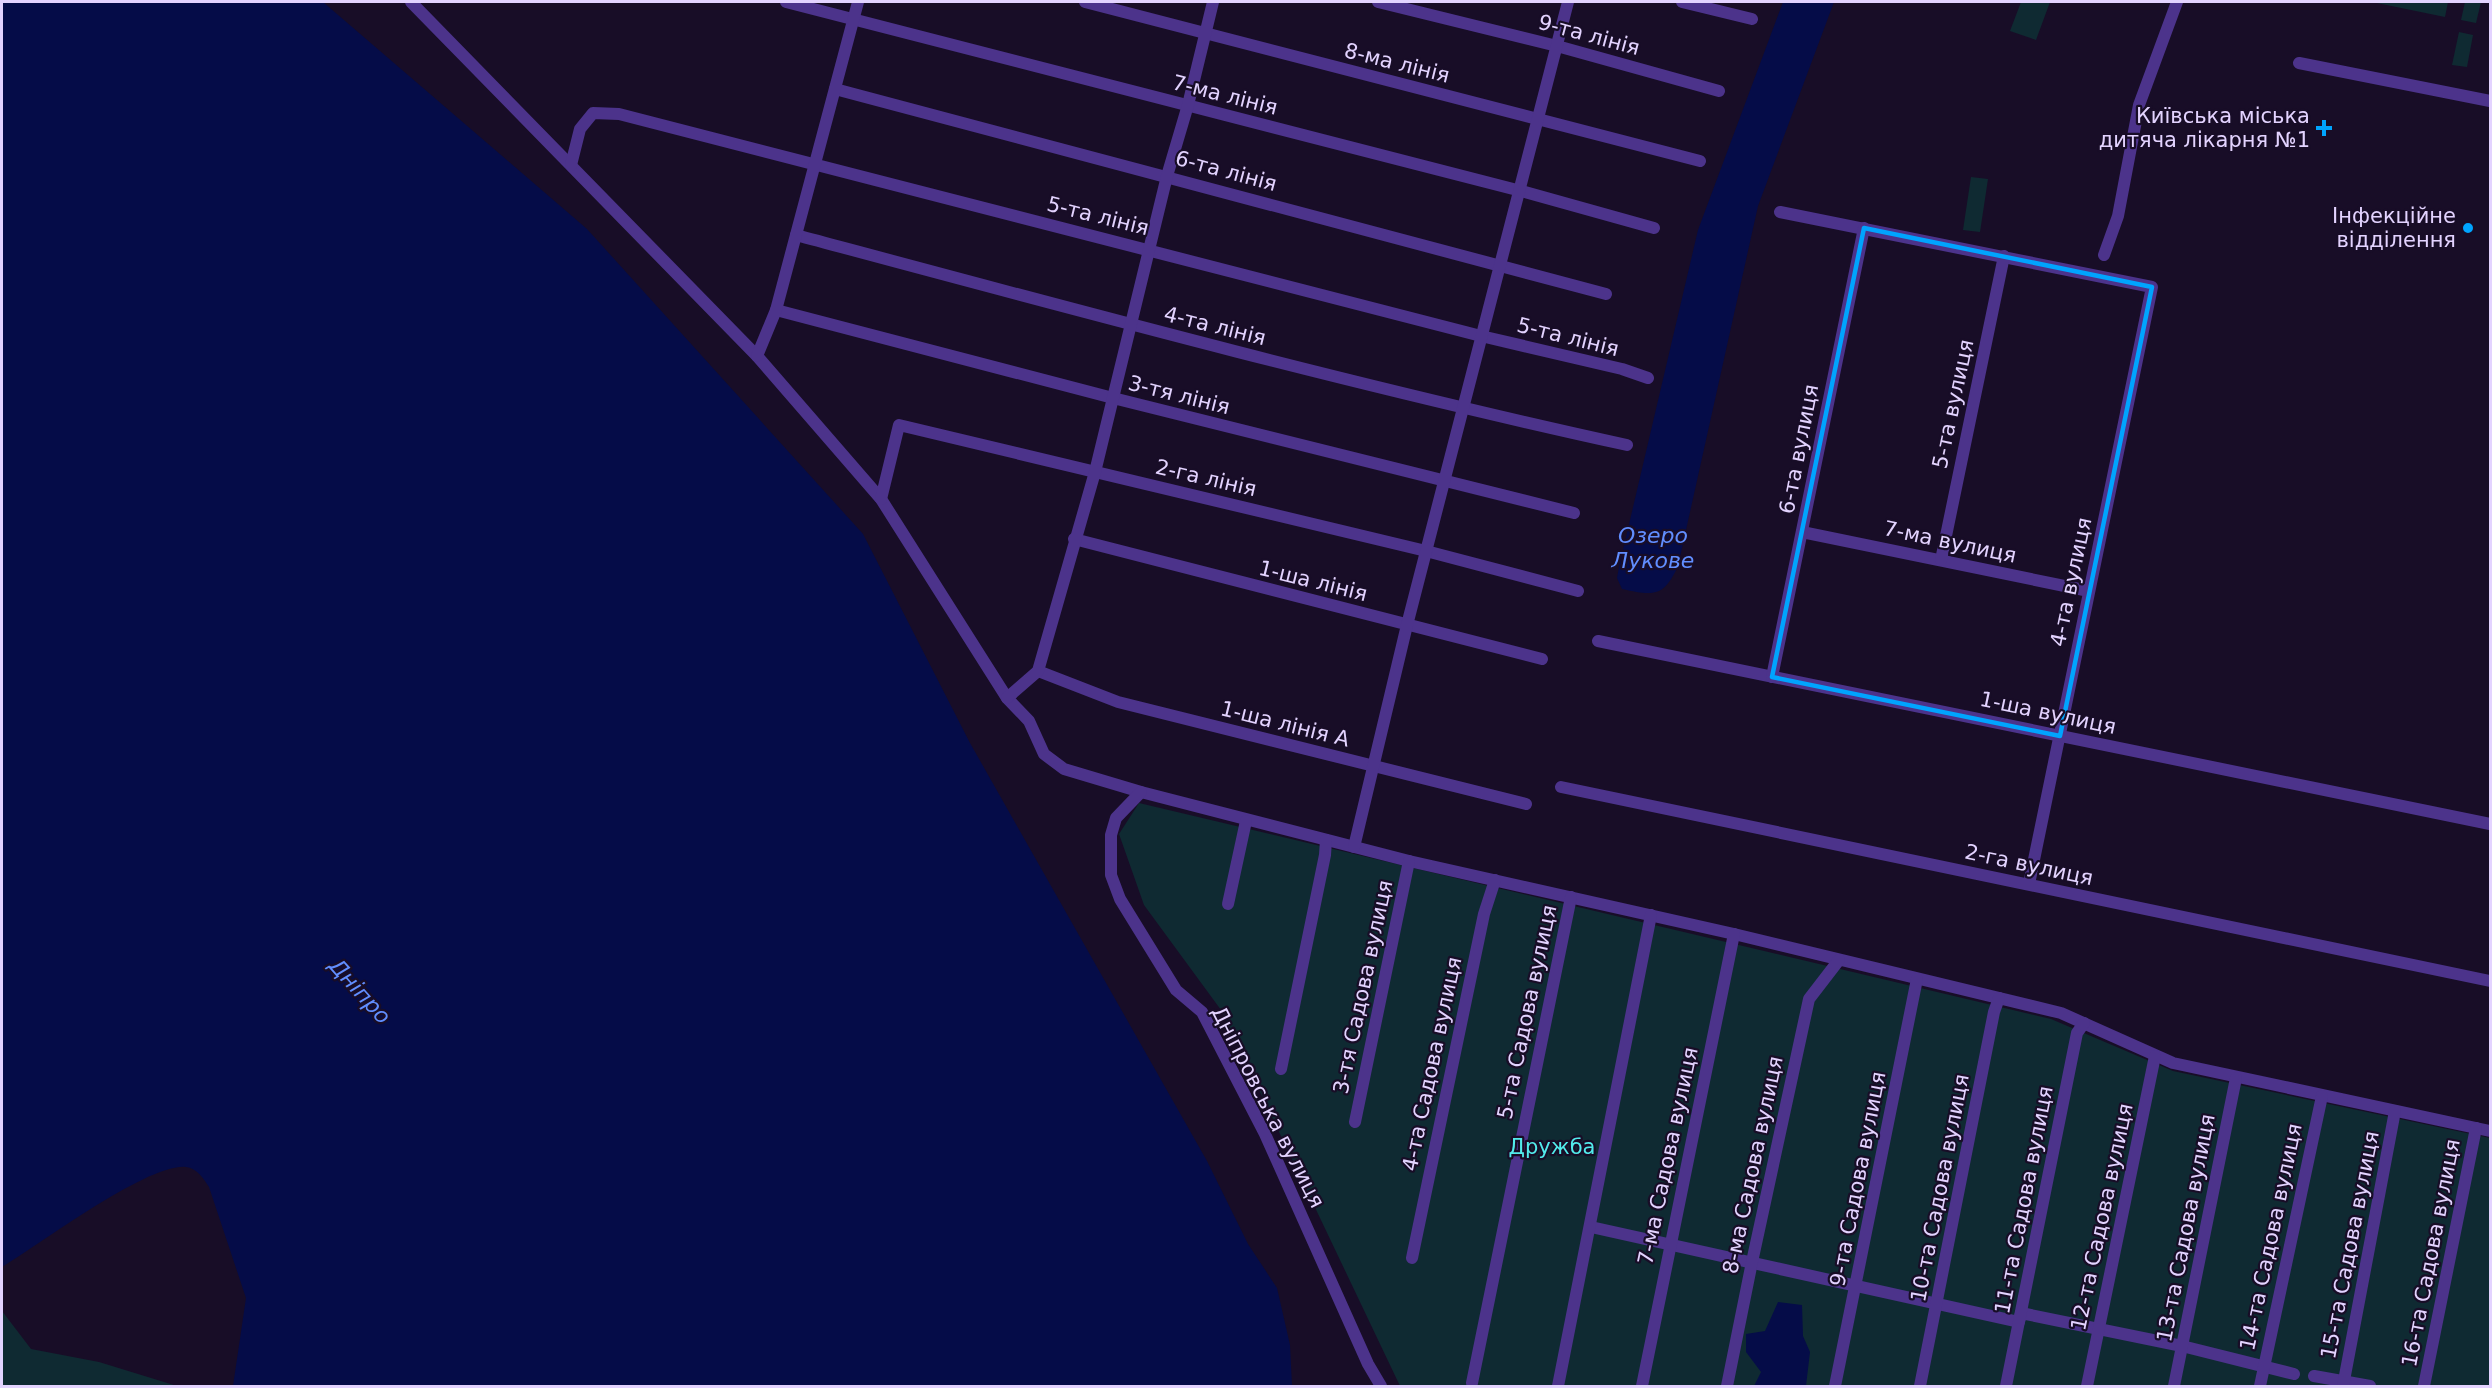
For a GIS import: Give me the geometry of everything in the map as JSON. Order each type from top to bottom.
[{"type":"street","points":[[411,2],[757,356],[880,499],[1007,698],[1029,721],[1044,754],[1064,769],[1246,821],[1409,861],[1734,934],[2061,1013],[2173,1063],[2490,1131]]},
{"type":"street","name":"7-ма лінія","points":[[786,2],[1521,191],[1654,228]]},
{"type":"street","points":[[757,356],[776,310],[858,2]]},
{"type":"street","name":"8-ма лінія","points":[[1085,2],[1700,161]]},
{"type":"street","points":[[1007,698],[1038,672],[1074,539],[1095,472],[1167,176],[1188,105],[1213,2]]},
{"type":"street","name":"9-та лінія","points":[[1378,2],[1557,46],[1719,91]]},
{"type":"street","points":[[1354,847],[1407,626],[1568,2]]},
{"type":"street","points":[[1682,2],[1752,20]]},
{"type":"street","points":[[2104,255],[2118,216],[2139,105],[2177,2]]},
{"type":"street","points":[[2299,63],[2490,101]]},
{"type":"street","name":"6-та лінія","points":[[835,89],[1501,264],[1606,294]]},
{"type":"street","name":"5-та лінія","points":[[571,165],[580,129],[593,113],[619,114],[1481,336],[1622,369],[1648,378]]},
{"type":"street","points":[[1780,212],[2004,256]]},
{"type":"street","name":"6-та вулиця","points":[[1772,677],[1864,228]]},
{"type":"street","name":"4-та лінія","points":[[796,236],[1463,410],[1627,445]]},
{"type":"street","name":"4-та вулиця","points":[[2004,256],[2152,287],[2028,884]]},
{"type":"street","name":"5-та вулиця","points":[[1941,560],[2004,256]]},
{"type":"street","name":"3-тя лінія","points":[[776,310],[1113,398],[1574,513]]},
{"type":"street","name":"2-га лінія","points":[[880,499],[899,425],[1426,551],[1578,591]]},
{"type":"street","name":"7-ма вулиця","points":[[1802,532],[2089,591]]},
{"type":"street","name":"1-ша лінія","points":[[1074,539],[1542,659]]},
{"type":"street","name":"1-ша вулиця","points":[[1598,641],[2490,824]]},
{"type":"street","name":"1-ша лінія А","points":[[1038,672],[1118,702],[1526,804]]},
{"type":"street","name":"2-га вулиця","points":[[1560,787],[2490,981]]},
{"type":"street","name":"Дніпровська вулиця","points":[[1141,792],[1116,819],[1110,835],[1111,875],[1120,899],[1176,990],[1202,1012],[1265,1134],[1368,1364],[1381,1386]]},
{"type":"street","points":[[1228,904],[1246,821]]},
{"type":"street","points":[[1281,1069],[1325,855],[1326,840]]},
{"type":"street","name":"3-тя Садова вулиця","points":[[1355,1122],[1409,861]]},
{"type":"street","name":"4-та Садова вулиця","points":[[1412,1258],[1484,914],[1495,880]]},
{"type":"street","name":"5-та Садова вулиця","points":[[1472,1383],[1571,897]]},
{"type":"street","points":[[1558,1386],[1651,915]]},
{"type":"street","name":"7-ма Садова вулиця","points":[[1642,1386],[1734,934]]},
{"type":"street","name":"8-ма Садова вулиця","points":[[1727,1386],[1809,999],[1839,960]]},
{"type":"street","name":"9-та Садова вулиця","points":[[1836,1386],[1917,979]]},
{"type":"street","name":"10-та Садова вулиця","points":[[1920,1386],[1994,1012],[1999,998]]},
{"type":"street","name":"11-та Садова вулиця","points":[[2006,1386],[2077,1033],[2084,1023]]},
{"type":"street","name":"12-та Садова вулиця","points":[[2087,1386],[2155,1056]]},
{"type":"street","name":"13-та Садова вулиця","points":[[2174,1386],[2236,1078]]},
{"type":"street","name":"14-та Садова вулиця","points":[[2260,1386],[2322,1096]]},
{"type":"street","name":"15-та Садова вулиця","points":[[2344,1384],[2395,1111]]},
{"type":"street","name":"16-та Садова вулиця","points":[[2424,1386],[2476,1128]]},
{"type":"street","points":[[1591,1227],[1938,1304],[2098,1329],[2182,1346],[2294,1374]]},
{"type":"street","points":[[2314,1376],[2344,1384],[2370,1386]]},
{"type":"highlighted area","points":[[1864,228],[2152,287],[2060,736],[1772,677]]},
{"type":"green space","points":[[2021,2],[2050,2],[2036,40],[2010,31]]},
{"type":"green space","points":[[2372,2],[2448,2],[2445,17]]},
{"type":"green space","points":[[2465,2],[2481,2],[2476,23],[2461,20]]},
{"type":"green space","points":[[2459,32],[2473,35],[2467,67],[2452,65]]},
{"type":"green space","points":[[1971,177],[1988,179],[1980,232],[1963,230]]},
{"type":"green space","name":"Дружба","points":[[1139,803],[2051,1019],[2173,1071],[2490,1138],[2490,1386],[1400,1386],[1221,1010],[1144,905],[1119,834]]},
{"type":"green space","points":[[2,1311],[31,1349],[99,1362],[177,1386],[2,1386]]},
{"type":"water","name":"Дніпро","points":[[2,2],[323,2],[587,229],[863,534],[970,743],[1207,1161],[1248,1244],[1277,1288],[1290,1345],[1292,1386],[233,1386],[246,1298],[209,1187],[197,1172],[186,1167],[169,1169],[121,1191],[2,1267]]},
{"type":"water","name":"Озеро Лукове","points":[[1783,2],[1834,2],[1758,206],[1678,566],[1668,584],[1657,592],[1642,593],[1622,589],[1617,578],[1619,567],[1698,230]]},
{"type":"water","points":[[1778,1302],[1802,1305],[1803,1336],[1810,1352],[1806,1386],[1754,1386],[1761,1372],[1746,1352],[1746,1334],[1765,1331]]},
{"type":"place","name":"Київська міська дитяча лікарня №1","points":[[2324,128]]},
{"type":"place","name":"Інфекційне відділення","points":[[2468,228]]}]
